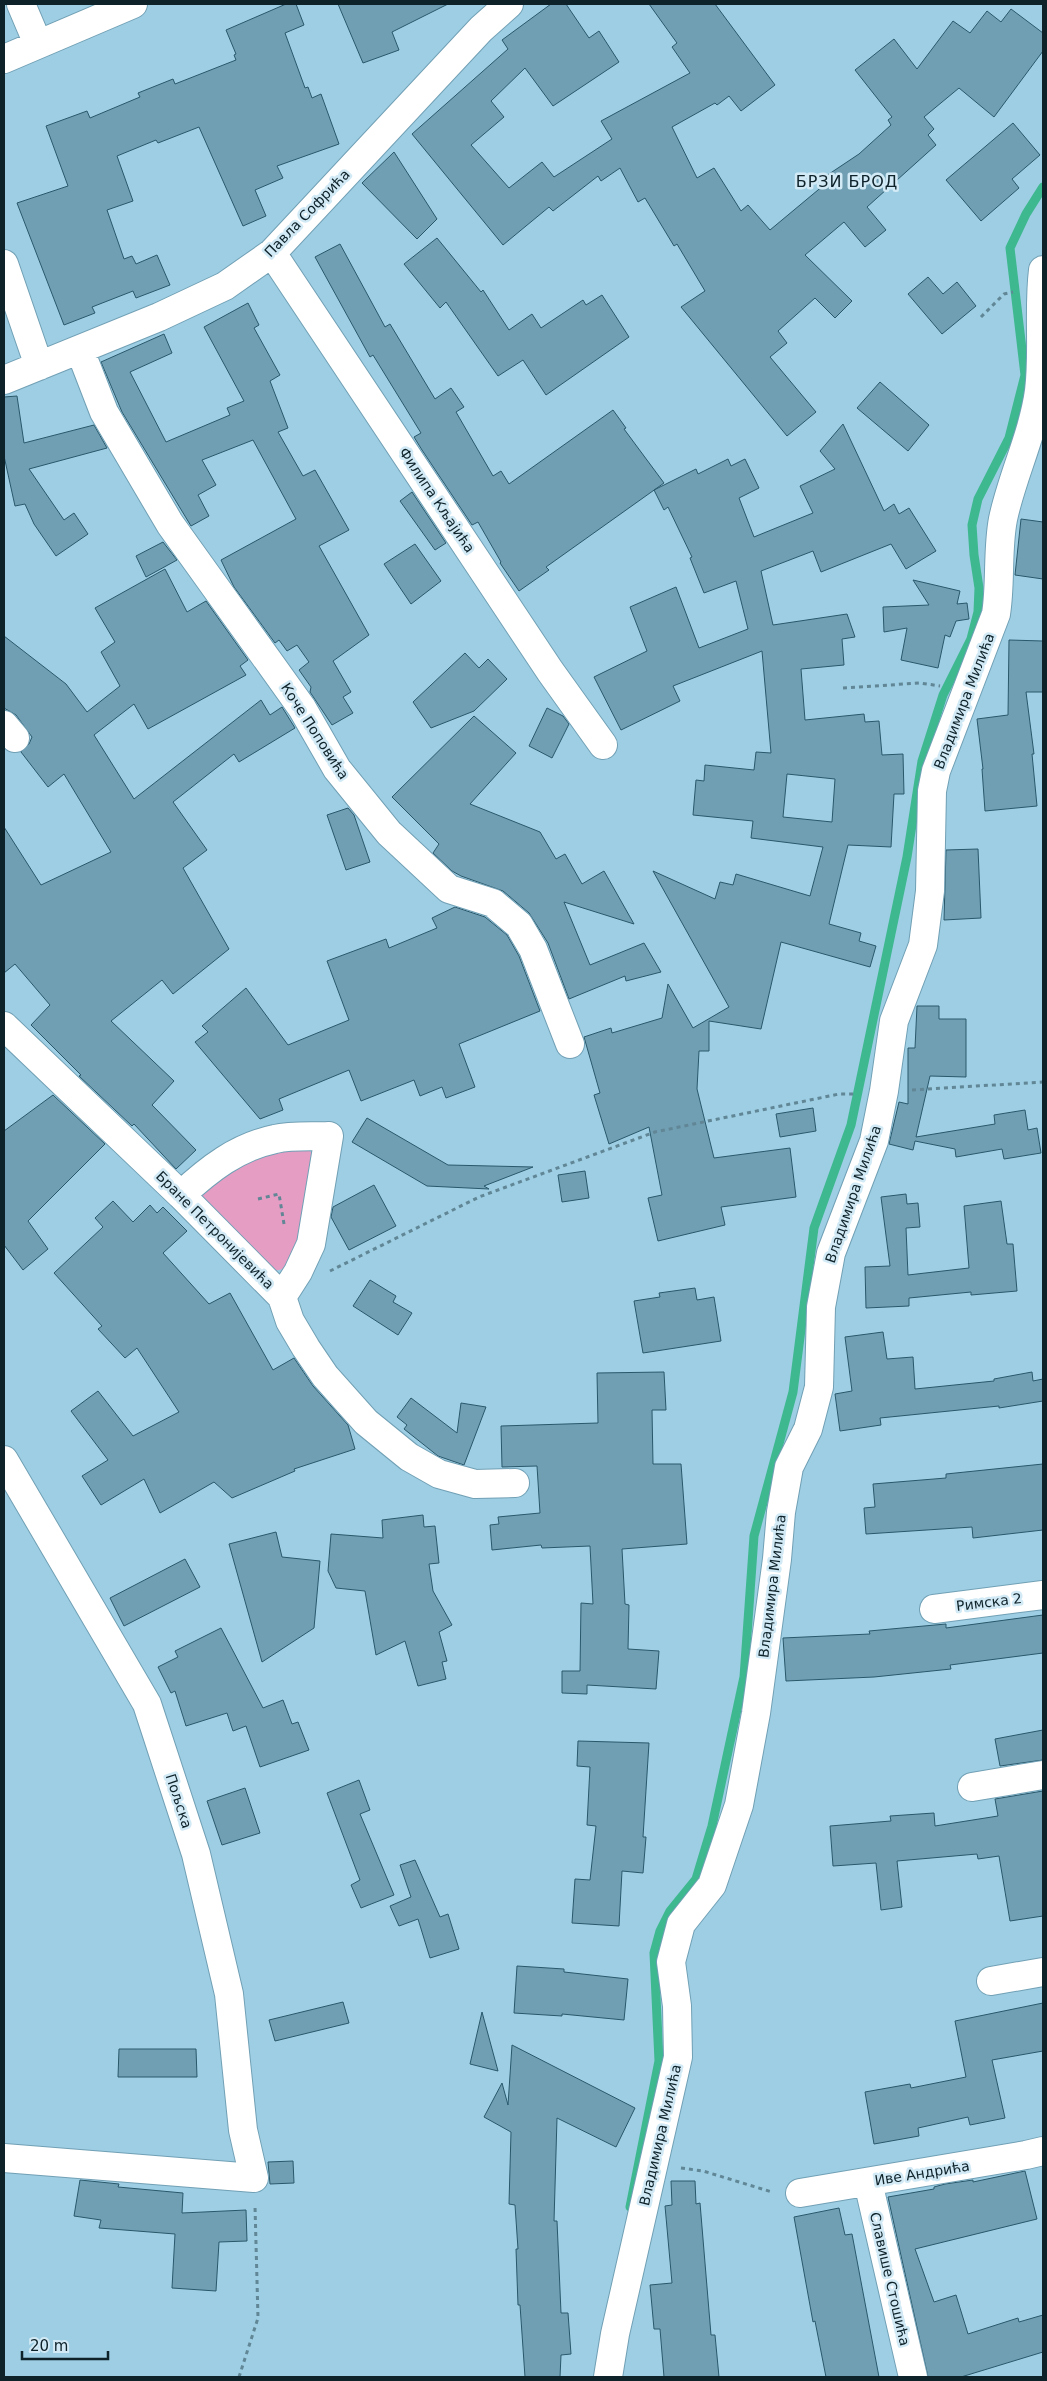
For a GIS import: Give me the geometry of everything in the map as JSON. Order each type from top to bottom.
[{"type":"street","points":[[21,4],[38,44]]},
{"type":"street","points":[[4,59],[133,4]]},
{"type":"street","name":"Павла Софрића","points":[[4,380],[80,350],[225,286],[272,253],[481,30],[510,4]]},
{"type":"street","name":"Филипа Кљајића","points":[[272,253],[550,670],[603,745]]},
{"type":"street","points":[[4,264],[39,366]]},
{"type":"street","name":"Владимира Милића","points":[[608,2377],[615,2334],[678,2057],[677,2006],[672,1962],[682,1924],[712,1885],[739,1805],[756,1713],[777,1559],[781,1512],[789,1467],[808,1429],[819,1387],[821,1307],[831,1253],[874,1141],[884,1092],[894,1021],[923,945],[930,891],[932,791],[936,770],[996,614],[1000,594],[1003,522],[1010,492],[1029,438],[1039,391],[1043,270]]},
{"type":"street","name":"Коче Поповића","points":[[80,350],[104,412],[170,524],[302,708],[337,769],[389,832],[449,889],[493,903],[519,925],[533,949],[570,1044]]},
{"type":"street","name":"Бране Петронијевића","points":[[4,1026],[180,1195],[282,1297],[290,1321],[325,1376],[354,1409],[387,1440],[424,1466],[456,1480],[475,1484],[515,1483]]},
{"type":"street","points":[[180,1195],[213,1166],[249,1147],[276,1138],[329,1136],[311,1244],[298,1272],[282,1297]]},
{"type":"street","name":"Пољска","points":[[4,1460],[147,1704],[196,1854],[229,1994],[243,2130],[254,2178]]},
{"type":"street","name":"Римска 2","points":[[934,1609],[1043,1595]]},
{"type":"street","points":[[972,1787],[1043,1775]]},
{"type":"street","points":[[990,1982],[1043,1972]]},
{"type":"street","name":"Иве Андрића","points":[[800,2193],[1026,2156],[1043,2151]]},
{"type":"street","points":[[4,2158],[254,2178]]},
{"type":"street","name":"Славише Стошића","points":[[868,2182],[913,2377]]},
{"type":"path","points":[[981,317],[1004,294]]},
{"type":"path","points":[[843,688],[920,683],[932,684]]},
{"type":"path","points":[[884,1092],[1043,1082]]},
{"type":"path","points":[[326,1274],[479,1197],[655,1132],[838,1094]]},
{"type":"path","points":[[653,2163],[703,2171],[773,2192],[800,2193]]},
{"type":"path","points":[[239,2377],[258,2318],[254,2178]]},
{"type":"shaded area","points":[[305,1148],[311,1152],[316,1161],[301,1242],[288,1268],[274,1271],[200,1196],[208,1186],[264,1152]]},
{"type":"building","points":[[286,4],[296,4],[304,25],[285,33],[305,88],[308,87],[312,98],[321,94],[339,144],[277,166],[283,178],[255,190],[266,216],[243,226],[199,127],[158,143],[156,140],[117,156],[133,201],[107,210],[124,259],[132,256],[136,264],[157,255],[170,285],[136,298],[133,291],[92,307],[95,313],[64,325],[17,203],[68,186],[46,126],[87,111],[90,118],[140,97],[138,93],[173,79],[175,84],[236,60],[234,55],[236,54],[226,30]]},
{"type":"building","points":[[338,4],[448,4],[392,32],[399,50],[363,63]]},
{"type":"building","points":[[551,4],[566,4],[589,38],[599,31],[619,62],[553,106],[525,68],[491,101],[504,117],[471,145],[509,188],[542,162],[554,177],[612,139],[601,121],[690,73],[672,47],[677,43],[649,4],[715,4],[775,85],[741,111],[729,96],[717,105],[715,103],[672,127],[697,178],[714,168],[741,211],[748,205],[770,230],[824,185],[820,180],[859,154],[891,125],[888,120],[892,117],[855,70],[894,39],[917,69],[953,21],[970,33],[987,11],[1001,22],[1011,9],[1043,33],[1043,51],[994,117],[959,88],[924,117],[934,129],[928,135],[936,145],[867,207],[886,230],[865,247],[844,222],[805,255],[852,301],[835,318],[815,298],[778,331],[787,343],[770,357],[816,412],[787,436],[681,307],[705,291],[677,244],[674,246],[645,198],[638,202],[620,168],[601,181],[598,176],[553,211],[549,207],[503,245],[412,134],[508,49],[502,40]]},
{"type":"building","points":[[1013,123],[1040,155],[1012,179],[1019,188],[981,221],[946,180]]},
{"type":"building","points":[[394,152],[437,219],[417,239],[362,183]]},
{"type":"building","points":[[437,238],[481,292],[483,290],[509,330],[532,314],[541,328],[583,300],[586,305],[602,295],[629,337],[546,395],[523,360],[498,376],[446,302],[440,308],[404,264]]},
{"type":"building","points":[[340,244],[385,327],[390,324],[435,399],[451,388],[464,407],[456,412],[493,476],[501,471],[509,484],[613,410],[626,428],[624,429],[664,483],[546,567],[549,570],[519,591],[500,563],[478,522],[472,525],[414,437],[421,433],[373,355],[370,357],[315,257]]},
{"type":"building","points":[[928,277],[943,294],[957,282],[976,306],[942,334],[908,294]]},
{"type":"building","points":[[248,303],[259,325],[254,328],[280,375],[270,381],[288,428],[278,432],[303,476],[315,470],[349,530],[319,546],[369,635],[333,661],[351,692],[343,697],[353,713],[332,725],[310,692],[311,687],[299,670],[309,662],[297,645],[287,651],[279,640],[275,643],[234,587],[221,560],[296,519],[253,440],[202,460],[216,485],[198,495],[209,516],[191,526],[122,412],[101,362],[164,334],[172,353],[130,372],[166,442],[230,415],[227,408],[244,401],[204,327]]},
{"type":"building","points":[[880,382],[929,425],[908,451],[857,408]]},
{"type":"building","points":[[17,396],[24,443],[94,425],[107,448],[29,469],[64,520],[74,513],[88,534],[56,556],[34,524],[25,504],[15,506],[4,456],[4,397]]},
{"type":"building","points":[[843,424],[884,511],[894,504],[899,514],[909,508],[936,551],[906,569],[891,544],[821,572],[813,551],[761,571],[773,625],[847,614],[855,637],[842,639],[844,665],[801,669],[805,720],[864,714],[865,722],[879,721],[882,755],[903,754],[904,794],[894,794],[891,847],[848,845],[829,924],[861,933],[859,941],[876,946],[870,967],[781,942],[761,1029],[709,1021],[709,1051],[699,1051],[697,1089],[714,1158],[790,1148],[796,1197],[721,1207],[725,1225],[658,1241],[648,1198],[662,1195],[649,1127],[609,1144],[594,1095],[600,1093],[584,1037],[611,1028],[612,1033],[662,1018],[668,984],[693,1028],[729,1007],[653,871],[715,899],[720,882],[733,885],[736,874],[810,896],[823,847],[751,838],[753,821],[693,815],[696,780],[704,781],[705,765],[754,770],[756,752],[771,753],[762,651],[673,686],[680,701],[621,730],[594,677],[647,651],[630,607],[676,587],[699,648],[748,629],[736,581],[704,593],[690,558],[692,557],[668,507],[664,510],[654,490],[696,469],[698,474],[728,459],[731,466],[745,459],[759,488],[739,498],[754,537],[813,513],[800,486],[835,469],[820,451]],"holes":[[[787,774],[835,779],[832,822],[783,817]]]},
{"type":"building","points":[[412,492],[446,543],[435,550],[400,501]]},
{"type":"building","points":[[1021,519],[1043,522],[1043,579],[1015,575]]},
{"type":"building","points":[[163,542],[177,560],[146,577],[136,556]]},
{"type":"building","points":[[415,544],[441,581],[411,604],[384,564]]},
{"type":"building","points":[[165,569],[187,612],[206,601],[248,660],[240,666],[246,675],[148,729],[134,704],[94,735],[134,799],[261,700],[270,715],[282,707],[295,728],[239,762],[234,754],[173,802],[207,850],[183,868],[229,949],[173,994],[162,980],[111,1021],[174,1081],[152,1105],[196,1150],[176,1169],[134,1124],[132,1126],[79,1076],[81,1075],[31,1025],[50,1005],[15,964],[4,973],[4,827],[41,885],[111,852],[64,774],[48,787],[21,752],[29,744],[32,737],[16,715],[4,708],[4,636],[66,684],[87,712],[120,686],[101,652],[115,642],[95,608]]},
{"type":"building","points":[[913,580],[960,591],[957,604],[967,603],[969,619],[956,621],[950,637],[945,635],[938,668],[901,660],[907,628],[884,632],[883,607],[929,605]]},
{"type":"building","points":[[1009,640],[1043,641],[1043,692],[1026,692],[1034,754],[1032,754],[1037,806],[985,811],[983,769],[977,719],[1008,715]]},
{"type":"building","points":[[465,653],[479,668],[488,659],[507,679],[474,711],[431,728],[413,702]]},
{"type":"building","points":[[547,708],[563,716],[569,724],[552,758],[529,746]]},
{"type":"building","points":[[474,716],[516,753],[470,804],[540,832],[556,859],[565,854],[582,884],[604,871],[634,924],[564,902],[590,965],[644,943],[661,972],[626,981],[625,976],[569,999],[548,943],[529,913],[503,891],[452,871],[433,853],[439,844],[392,797]]},
{"type":"building","points":[[348,808],[354,815],[370,862],[346,870],[327,815]]},
{"type":"building","points":[[978,849],[981,918],[944,920],[946,850]]},
{"type":"building","points":[[455,907],[485,917],[507,935],[519,956],[540,1011],[459,1044],[475,1087],[446,1098],[442,1087],[420,1096],[414,1080],[361,1101],[349,1070],[279,1099],[283,1110],[260,1119],[195,1042],[208,1032],[202,1026],[246,988],[288,1045],[349,1020],[327,961],[386,939],[389,948],[437,928],[432,918]]},
{"type":"building","points":[[917,1006],[939,1006],[939,1019],[966,1019],[966,1077],[930,1076],[916,1137],[995,1124],[994,1115],[1025,1110],[1028,1130],[1037,1128],[1041,1153],[1004,1159],[1002,1149],[956,1157],[955,1149],[915,1141],[913,1150],[889,1144],[899,1102],[908,1104],[908,1048],[915,1048]]},
{"type":"building","points":[[53,1095],[105,1144],[28,1221],[48,1249],[23,1270],[4,1245],[4,1131]]},
{"type":"building","points":[[813,1108],[816,1131],[780,1137],[776,1114]]},
{"type":"building","points":[[367,1118],[448,1165],[533,1167],[484,1186],[489,1189],[427,1186],[352,1142]]},
{"type":"building","points":[[585,1171],[589,1198],[562,1202],[558,1175]]},
{"type":"building","points":[[374,1185],[396,1226],[349,1250],[331,1217],[333,1207]]},
{"type":"building","points":[[906,1194],[907,1204],[918,1203],[920,1227],[906,1228],[908,1275],[969,1268],[964,1206],[1001,1201],[1007,1244],[1013,1244],[1017,1291],[971,1295],[971,1292],[909,1298],[909,1306],[866,1308],[865,1267],[890,1266],[881,1197]]},
{"type":"building","points":[[113,1201],[133,1222],[150,1205],[157,1213],[163,1207],[187,1231],[163,1253],[209,1304],[230,1293],[273,1370],[294,1358],[313,1386],[348,1425],[355,1449],[294,1469],[295,1471],[232,1498],[214,1482],[160,1513],[144,1479],[101,1505],[82,1476],[108,1460],[71,1411],[98,1391],[133,1436],[179,1412],[137,1348],[125,1358],[98,1329],[102,1326],[54,1273],[103,1227],[95,1218]]},
{"type":"building","points":[[370,1280],[396,1296],[393,1302],[412,1313],[398,1335],[353,1306]]},
{"type":"building","points":[[695,1288],[697,1300],[714,1297],[721,1341],[643,1353],[634,1301],[660,1297],[659,1293]]},
{"type":"building","points":[[883,1332],[887,1359],[913,1357],[915,1389],[994,1381],[994,1379],[1032,1372],[1033,1381],[1043,1379],[1043,1401],[999,1408],[999,1406],[880,1418],[881,1425],[840,1431],[835,1394],[852,1391],[845,1337]]},
{"type":"building","points":[[664,1372],[666,1410],[652,1410],[653,1464],[681,1464],[687,1544],[622,1549],[625,1604],[629,1605],[628,1649],[659,1651],[656,1689],[587,1685],[587,1694],[562,1693],[562,1671],[580,1671],[581,1603],[593,1604],[590,1546],[542,1548],[541,1545],[492,1550],[490,1525],[499,1524],[498,1517],[540,1513],[537,1466],[502,1467],[501,1426],[598,1423],[597,1373]]},
{"type":"building","points":[[411,1398],[457,1433],[461,1403],[486,1407],[464,1465],[438,1456],[404,1429],[407,1425],[397,1417]]},
{"type":"building","points":[[1043,1464],[1043,1530],[973,1538],[972,1527],[866,1534],[864,1508],[875,1507],[873,1484],[946,1478],[946,1474]]},
{"type":"building","points":[[423,1515],[424,1527],[435,1526],[439,1563],[429,1564],[433,1591],[452,1625],[439,1632],[447,1661],[442,1662],[446,1679],[418,1686],[405,1641],[376,1655],[365,1591],[336,1588],[328,1571],[331,1534],[383,1538],[382,1520]]},
{"type":"building","points":[[276,1532],[282,1557],[320,1561],[314,1628],[262,1662],[229,1544]]},
{"type":"building","points":[[185,1559],[200,1587],[124,1626],[110,1598]]},
{"type":"building","points":[[1043,1615],[1043,1653],[950,1665],[951,1669],[874,1677],[786,1681],[783,1638],[870,1634],[869,1631],[946,1624],[946,1628]]},
{"type":"building","points":[[221,1628],[263,1708],[283,1700],[292,1724],[298,1722],[309,1750],[260,1767],[246,1726],[233,1731],[227,1713],[186,1726],[175,1691],[171,1693],[158,1667],[178,1657],[175,1651]]},
{"type":"building","points":[[1043,1730],[1043,1760],[1000,1766],[995,1739]]},
{"type":"building","points":[[578,1741],[649,1743],[643,1837],[646,1837],[643,1873],[622,1871],[619,1926],[572,1923],[575,1879],[590,1880],[596,1826],[587,1825],[590,1767],[577,1766]]},
{"type":"building","points":[[359,1780],[370,1810],[360,1814],[394,1895],[361,1908],[351,1885],[360,1880],[327,1793]]},
{"type":"building","points":[[245,1788],[260,1833],[222,1845],[207,1801]]},
{"type":"building","points":[[1043,1791],[1043,1916],[1010,1921],[999,1856],[978,1859],[977,1854],[897,1861],[902,1907],[881,1910],[876,1863],[833,1866],[830,1826],[891,1821],[890,1816],[934,1813],[935,1826],[998,1816],[995,1799]]},
{"type":"building","points":[[415,1860],[440,1917],[448,1914],[459,1949],[430,1958],[418,1919],[399,1926],[390,1906],[411,1897],[400,1865]]},
{"type":"building","points":[[517,1966],[564,1969],[564,1972],[628,1979],[624,2020],[562,2014],[562,2016],[514,2013]]},
{"type":"building","points":[[343,2002],[349,2023],[275,2041],[269,2020]]},
{"type":"building","points":[[1043,2003],[1043,2051],[992,2060],[1005,2118],[970,2125],[968,2117],[918,2128],[919,2136],[874,2144],[865,2092],[910,2084],[911,2088],[966,2077],[955,2021]]},
{"type":"building","points":[[482,2012],[498,2071],[470,2064]]},
{"type":"building","points":[[512,2045],[635,2108],[616,2147],[557,2118],[554,2221],[557,2221],[561,2313],[568,2313],[571,2354],[561,2355],[560,2377],[525,2377],[520,2305],[518,2305],[516,2249],[518,2249],[515,2205],[509,2204],[511,2132],[484,2117],[502,2083],[508,2105]]},
{"type":"building","points":[[119,2049],[196,2049],[197,2077],[118,2077]]},
{"type":"building","points":[[293,2161],[294,2183],[270,2184],[268,2162]]},
{"type":"building","points":[[1025,2171],[1037,2219],[915,2249],[934,2302],[956,2295],[968,2334],[1018,2318],[1019,2322],[1043,2315],[1043,2352],[961,2377],[928,2377],[888,2197],[934,2189],[934,2187],[945,2184],[973,2180],[973,2182]]},
{"type":"building","points":[[80,2180],[119,2184],[118,2187],[183,2193],[182,2213],[246,2210],[247,2241],[219,2242],[216,2291],[172,2288],[175,2234],[99,2228],[101,2220],[74,2216]]},
{"type":"building","points":[[671,2181],[695,2181],[696,2204],[700,2203],[711,2335],[715,2335],[719,2377],[664,2377],[660,2329],[654,2329],[650,2285],[672,2283],[665,2206],[672,2205]]},
{"type":"building","points":[[839,2208],[845,2235],[852,2234],[879,2377],[826,2377],[815,2321],[813,2322],[794,2217]]},
{"type":"waterway","points":[[630,2207],[659,2061],[654,1953],[660,1931],[670,1911],[696,1879],[712,1826],[744,1677],[754,1536],[793,1392],[814,1228],[851,1125],[907,857],[922,761],[943,695],[971,639],[978,612],[979,588],[972,525],[978,499],[1009,438],[1025,375],[1010,248],[1026,214],[1043,187]]},
{"type":"district","name":"БРЗИ БРОД","points":[[847,181]]}]
